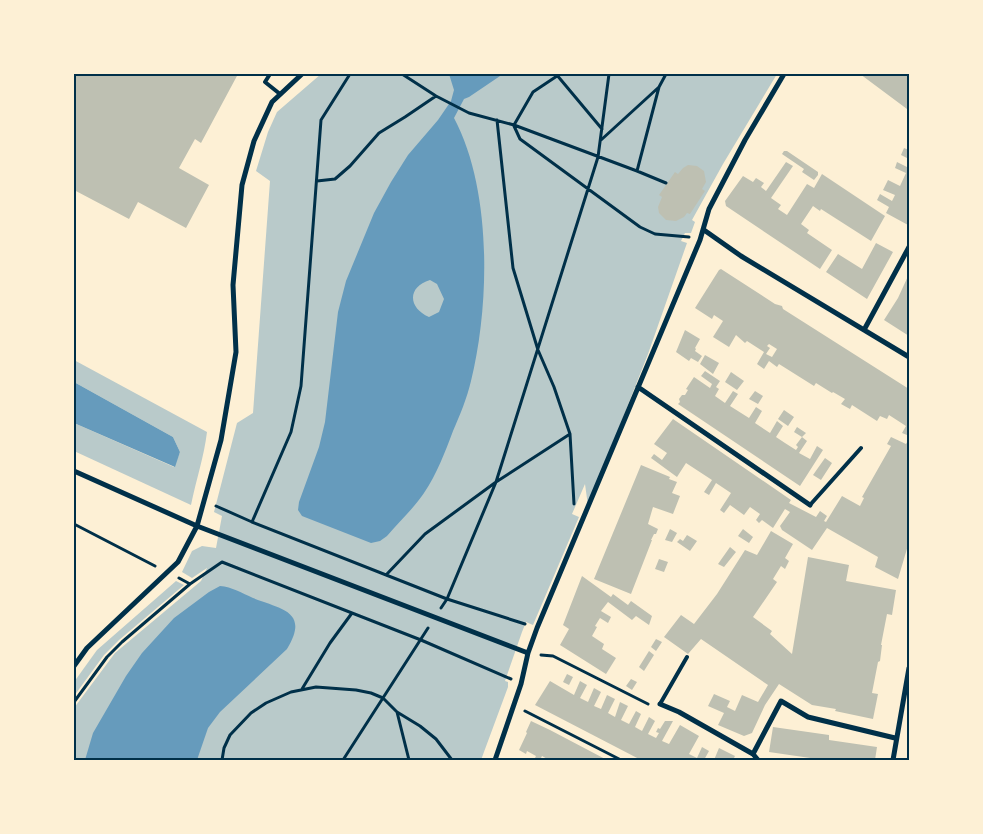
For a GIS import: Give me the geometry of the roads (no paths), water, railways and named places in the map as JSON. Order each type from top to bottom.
[{"type":"street","points":[[74,666],[87,648],[178,562],[197,526],[221,440],[236,352],[233,285],[242,186],[254,140],[272,102],[302,74]]},
{"type":"street","points":[[495,760],[521,684],[528,653],[537,628],[584,512],[700,240],[710,210],[745,140],[784,74]]},
{"type":"street","points":[[704,230],[741,256],[909,357]]},
{"type":"street","points":[[864,330],[909,247]]},
{"type":"street","points":[[638,387],[810,504]]},
{"type":"street","points":[[74,471],[197,526],[528,653]]},
{"type":"street","points":[[892,760],[909,668]]},
{"type":"street","points":[[753,754],[781,701],[808,717],[895,738]]},
{"type":"street","points":[[660,704],[679,712],[753,754],[758,760]]},
{"type":"lane","points":[[270,74],[266,82],[280,94]]},
{"type":"lane","points":[[810,504],[861,448]]},
{"type":"lane","points":[[660,704],[687,657]]},
{"type":"water","points":[[449,74],[503,74],[464,99],[454,118],[466,147],[475,178],[481,212],[484,247],[484,283],[477,351],[465,400],[433,478],[416,504],[387,536],[380,541],[371,543],[302,516],[298,510],[299,502],[319,447],[325,422],[338,312],[346,281],[374,213],[391,182],[408,155],[438,120],[451,101],[454,90]],"holes":[[[430,280],[437,284],[444,299],[439,312],[429,317],[417,308],[413,298],[414,292],[422,283]]]},
{"type":"water","points":[[74,382],[173,437],[180,452],[175,467],[74,423]]},
{"type":"water","points":[[220,586],[237,590],[289,613],[294,619],[295,627],[287,649],[220,712],[208,728],[197,760],[85,760],[93,733],[126,676],[142,653],[174,618]]}]
